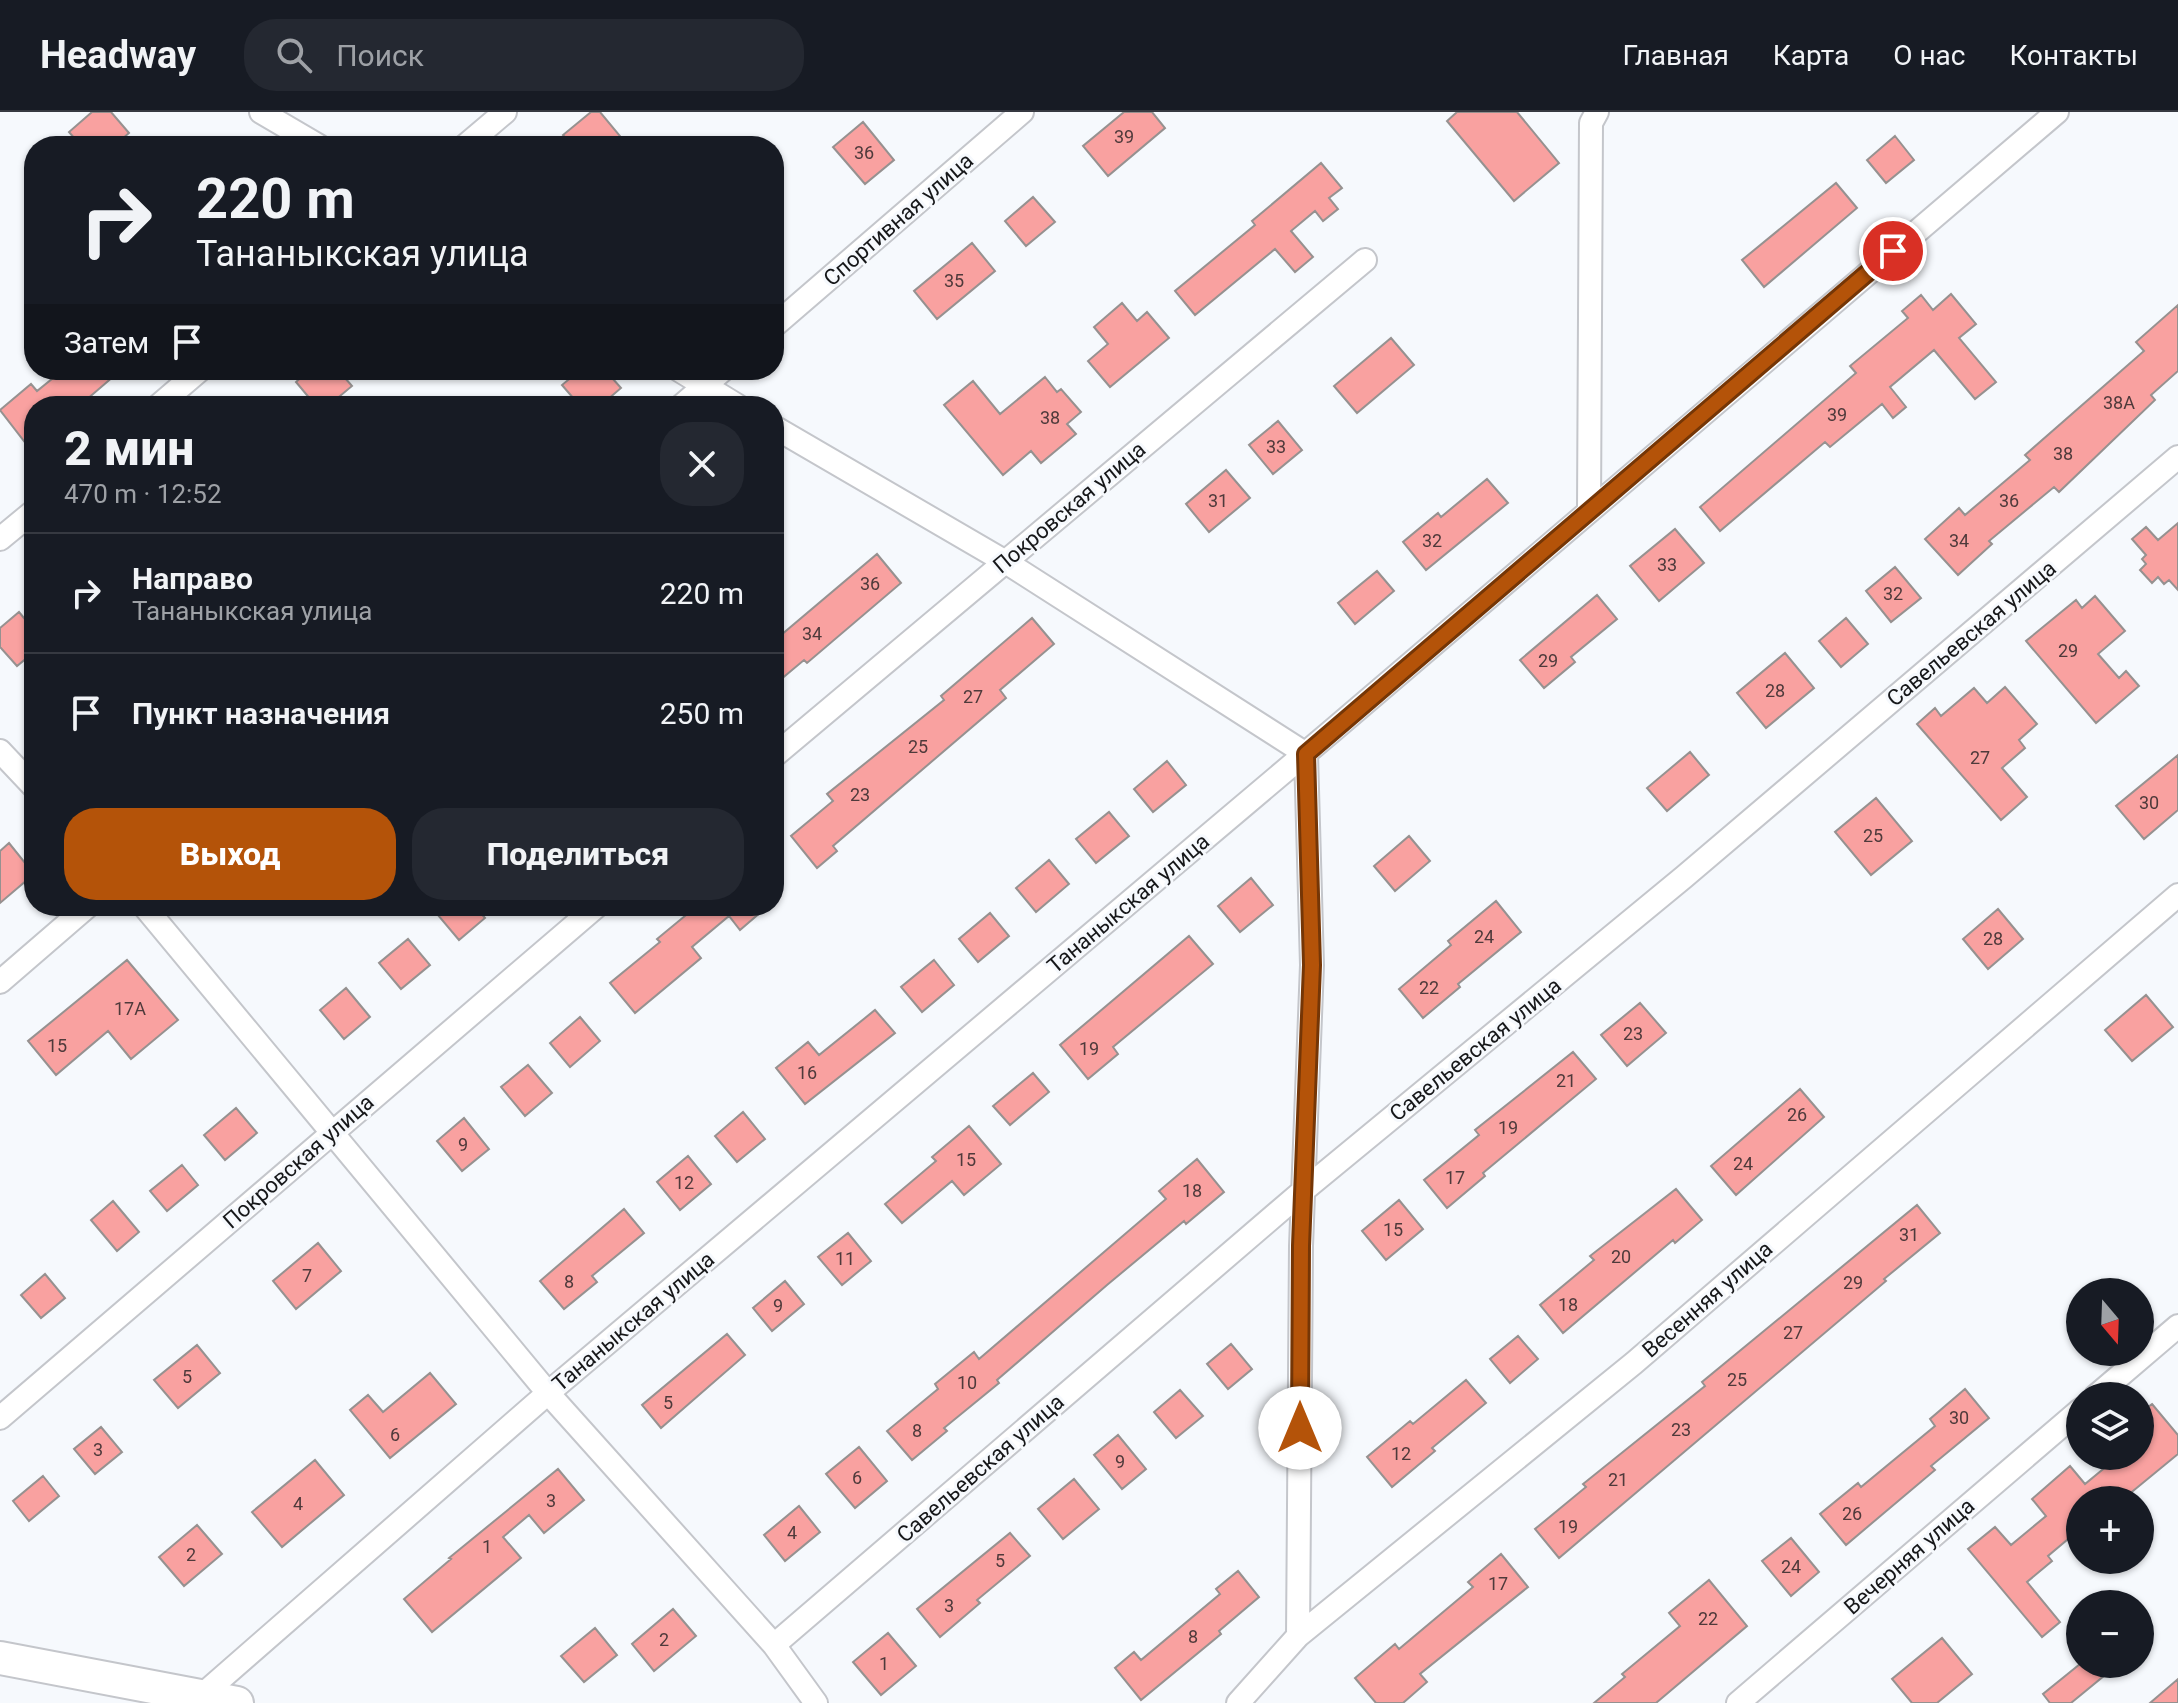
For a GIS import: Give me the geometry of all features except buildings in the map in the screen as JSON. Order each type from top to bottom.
[{"type":"main road","points":[[0,1658],[237,1703]]},
{"type":"street","points":[[261,112],[302,136]]},
{"type":"street","points":[[477,136],[505,112]]},
{"type":"street","name":"Спортивная улица","points":[[784,317],[1022,112]]},
{"type":"street","points":[[1589,510],[1591,123],[1597,112]]},
{"type":"street","name":"Тананыкская улица","points":[[201,1696],[548,1393],[1306,754],[2057,112]]},
{"type":"street","name":"Покровская улица","points":[[784,748],[1365,260]]},
{"type":"street","points":[[170,396],[188,380]]},
{"type":"street","points":[[695,380],[721,396]]},
{"type":"street","points":[[692,396],[711,380]]},
{"type":"street","points":[[784,433],[1004,561],[1306,754],[1312,965],[1304,1190],[1298,1636]]},
{"type":"street","name":"Савельевская улица","points":[[774,1645],[1304,1190],[1684,877],[2178,457]]},
{"type":"street","points":[[0,539],[24,519]]},
{"type":"street","points":[[0,751],[24,776]]},
{"type":"street","name":"Весенняя улица","points":[[1238,1703],[1298,1636],[1634,1363],[2178,895]]},
{"type":"street","points":[[0,982],[76,916]]},
{"type":"street","points":[[152,916],[548,1393],[774,1645],[816,1703]]},
{"type":"street","name":"Покровская улица","points":[[0,1418],[332,1130],[585,916]]},
{"type":"street","points":[[2112,1382],[2178,1326]]},
{"type":"street","name":"Вечерняя улица","points":[[1738,1703],[2066,1422]]},
{"type":"route","points":[[1300,1428],[1301,1246],[1312,965],[1306,754],[1893,251]]}]
